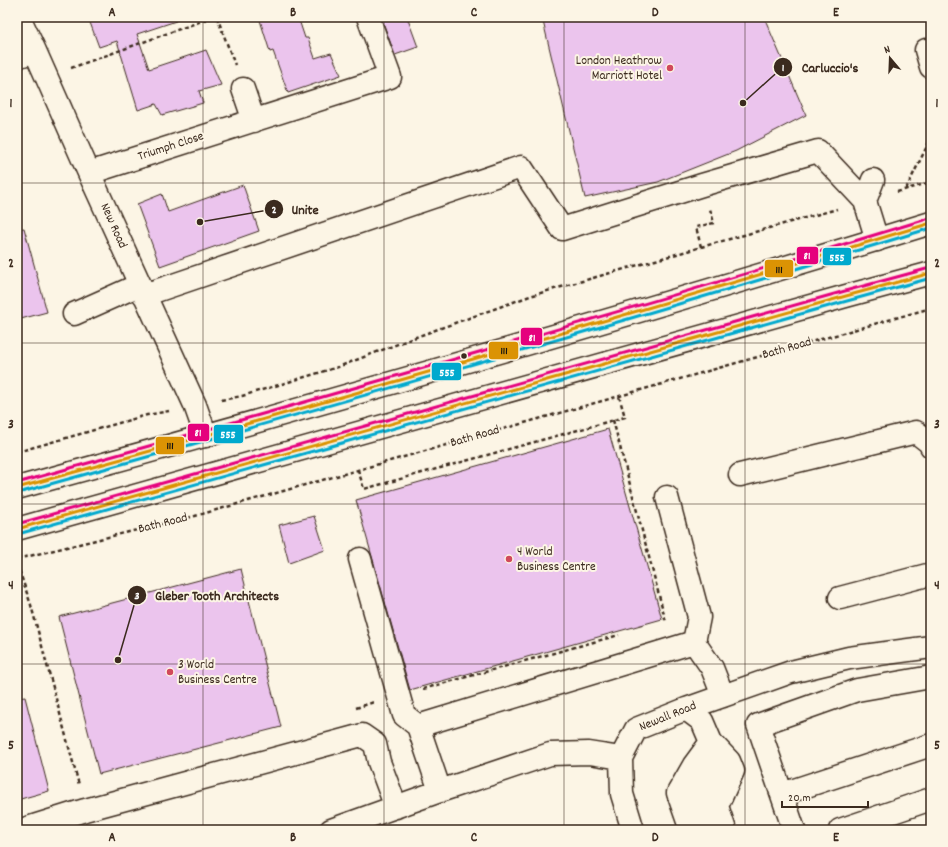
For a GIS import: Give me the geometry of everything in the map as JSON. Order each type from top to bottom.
[{"type":"main road","name":"New Road","points":[[19,17],[26,54],[46,77],[195,405],[206,436]]},
{"type":"main road","name":"Triumph Close","points":[[89,173],[390,77],[368,17]]},
{"type":"main road","points":[[243,89],[254,121]]},
{"type":"main road","points":[[74,314],[142,290],[521,167],[562,229],[702,185],[818,151],[865,201],[877,240]]},
{"type":"main road","points":[[865,201],[873,180]]},
{"type":"main road","points":[[17,488],[206,436],[716,289],[931,223]]},
{"type":"main road","points":[[17,529],[931,273]]},
{"type":"main road","points":[[740,475],[916,432],[930,443],[931,446]]},
{"type":"main road","points":[[667,497],[699,617],[694,642],[712,668],[723,696]]},
{"type":"main road","points":[[360,559],[404,715],[418,726],[440,791]]},
{"type":"main road","points":[[840,598],[931,574]]},
{"type":"main road","points":[[418,726],[694,642]]},
{"type":"main road","name":"Newall Road","points":[[621,758],[636,729],[686,709],[791,672],[849,658],[931,646]]},
{"type":"main road","points":[[794,830],[758,725],[857,690],[931,677]]},
{"type":"main road","points":[[686,709],[702,721],[711,742],[715,766],[698,806],[707,830]]},
{"type":"main road","points":[[26,829],[85,810],[362,735],[375,744],[379,762],[396,807]]},
{"type":"main road","points":[[691,830],[678,793],[694,765],[711,742]]},
{"type":"main road","points":[[711,742],[729,761],[733,771],[717,806],[725,830]]},
{"type":"main road","points":[[782,794],[931,744]]},
{"type":"main road","points":[[331,830],[550,754],[589,753],[621,758],[622,794],[633,830]]},
{"type":"main road","points":[[840,830],[931,799]]},
{"type":"path","points":[[46,77],[213,17]]},
{"type":"path","points":[[217,17],[243,89]]},
{"type":"path","points":[[906,189],[931,138]]},
{"type":"path","points":[[220,401],[242,396],[338,367],[530,296],[931,182]]},
{"type":"path","name":"Bath Road","points":[[17,559],[195,516],[931,308]]},
{"type":"path","points":[[358,470],[364,488],[625,417],[619,396]]},
{"type":"path","points":[[17,452],[170,410]]},
{"type":"path","points":[[613,420],[667,622],[659,624]]},
{"type":"path","points":[[17,564],[31,605],[85,810]]},
{"type":"path","points":[[351,710],[398,695],[537,656],[621,635]]},
{"type":"building","points":[[88,17],[176,17],[176,21],[137,34],[149,69],[206,50],[221,85],[199,91],[203,103],[162,115],[156,104],[138,110],[117,41],[99,47]]},
{"type":"building","points":[[259,17],[298,17],[305,38],[308,38],[315,58],[331,53],[341,75],[288,93],[273,51],[270,52]]},
{"type":"building","points":[[381,17],[407,17],[418,47],[395,55]]},
{"type":"building","name":"London Heathrow Marriott Hotel","points":[[542,17],[764,17],[806,115],[736,151],[658,182],[585,198]]},
{"type":"building","points":[[243,185],[259,231],[160,266],[137,204],[162,194],[168,212]]},
{"type":"building","points":[[24,228],[47,312],[17,320],[17,229]]},
{"type":"building","name":"4 World Business Centre","points":[[608,429],[662,619],[410,690],[356,500]]},
{"type":"building","points":[[314,516],[325,550],[289,563],[279,525]]},
{"type":"building","name":"3 World Business Centre","points":[[241,569],[281,727],[99,774],[59,617]]},
{"type":"building","points":[[25,697],[49,791],[17,800],[17,698]]},
{"type":"transit line","name":"81","points":[[17,483],[474,354],[930,218]]},
{"type":"transit line","name":"111","points":[[17,488],[475,358],[931,223]]},
{"type":"transit line","name":"555","points":[[18,493],[476,364],[931,228]]},
{"type":"transit line","name":"81","points":[[17,524],[930,268]]},
{"type":"transit line","name":"111","points":[[17,529],[931,273]]},
{"type":"transit line","name":"555","points":[[18,534],[931,278]]},
{"type":"place","name":"London Heathrow Marriott Hotel","points":[[670,68]]},
{"type":"place","name":"Carluccio's","points":[[743,103]]},
{"type":"place","name":"Unite","points":[[200,222]]},
{"type":"place","name":"4 World Business Centre","points":[[509,559]]},
{"type":"place","name":"Gleber Tooth Architects","points":[[118,660]]},
{"type":"place","name":"3 World Business Centre","points":[[170,672]]}]
